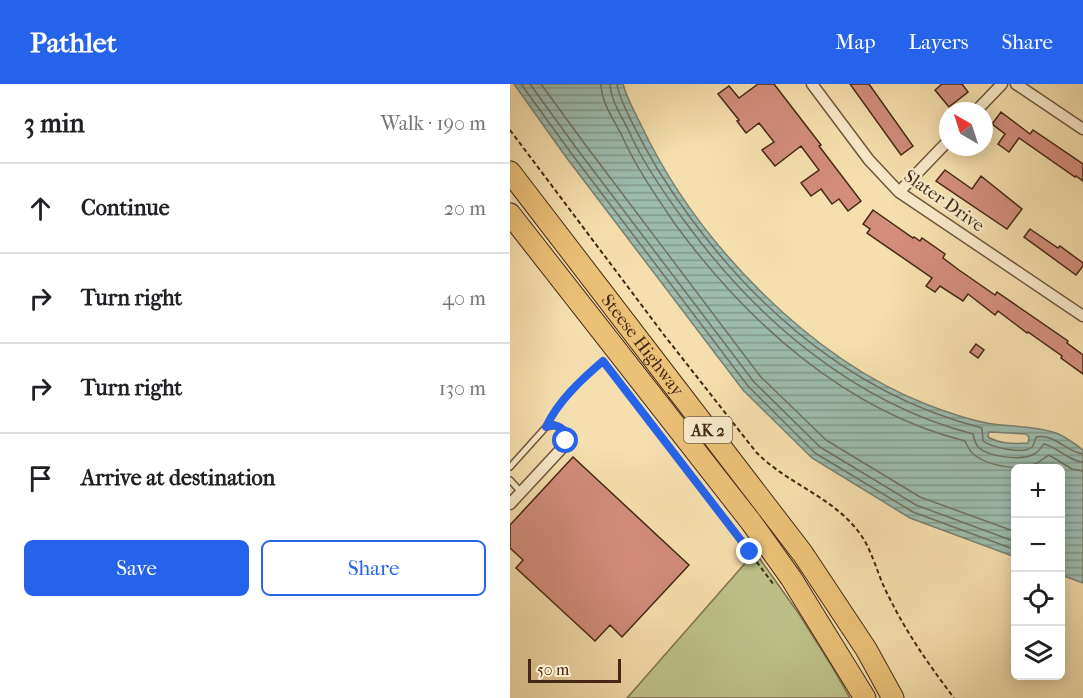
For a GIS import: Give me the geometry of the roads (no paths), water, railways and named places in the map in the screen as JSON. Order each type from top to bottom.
[{"type":"highway","name":"Steese Highway","points":[[510,172],[803,554],[866,649],[893,698]]},
{"type":"highway","name":"Steese Highway","points":[[510,214],[751,522],[792,578],[865,698]]},
{"type":"street","name":"Slater Drive","points":[[812,84],[869,160],[899,192],[1083,316]]},
{"type":"street","points":[[985,102],[1002,84]]},
{"type":"street","points":[[1016,84],[1083,129]]},
{"type":"street","points":[[899,192],[939,150]]},
{"type":"street","points":[[510,504],[562,448]]},
{"type":"lane","points":[[510,467],[546,427],[554,425],[564,430],[566,441],[562,448]]},
{"type":"lane","points":[[510,480],[521,492]]},
{"type":"water","points":[[514,84],[623,84],[631,105],[664,168],[692,211],[724,252],[760,291],[799,326],[840,358],[883,384],[928,405],[985,423],[1056,433],[1083,450],[1083,583],[1065,576],[1065,464],[1011,464],[1011,556],[910,518],[812,458],[743,390],[566,157]],"holes":[[[989,432],[1026,434],[1029,437],[1028,443],[1007,443],[988,437]]]}]
